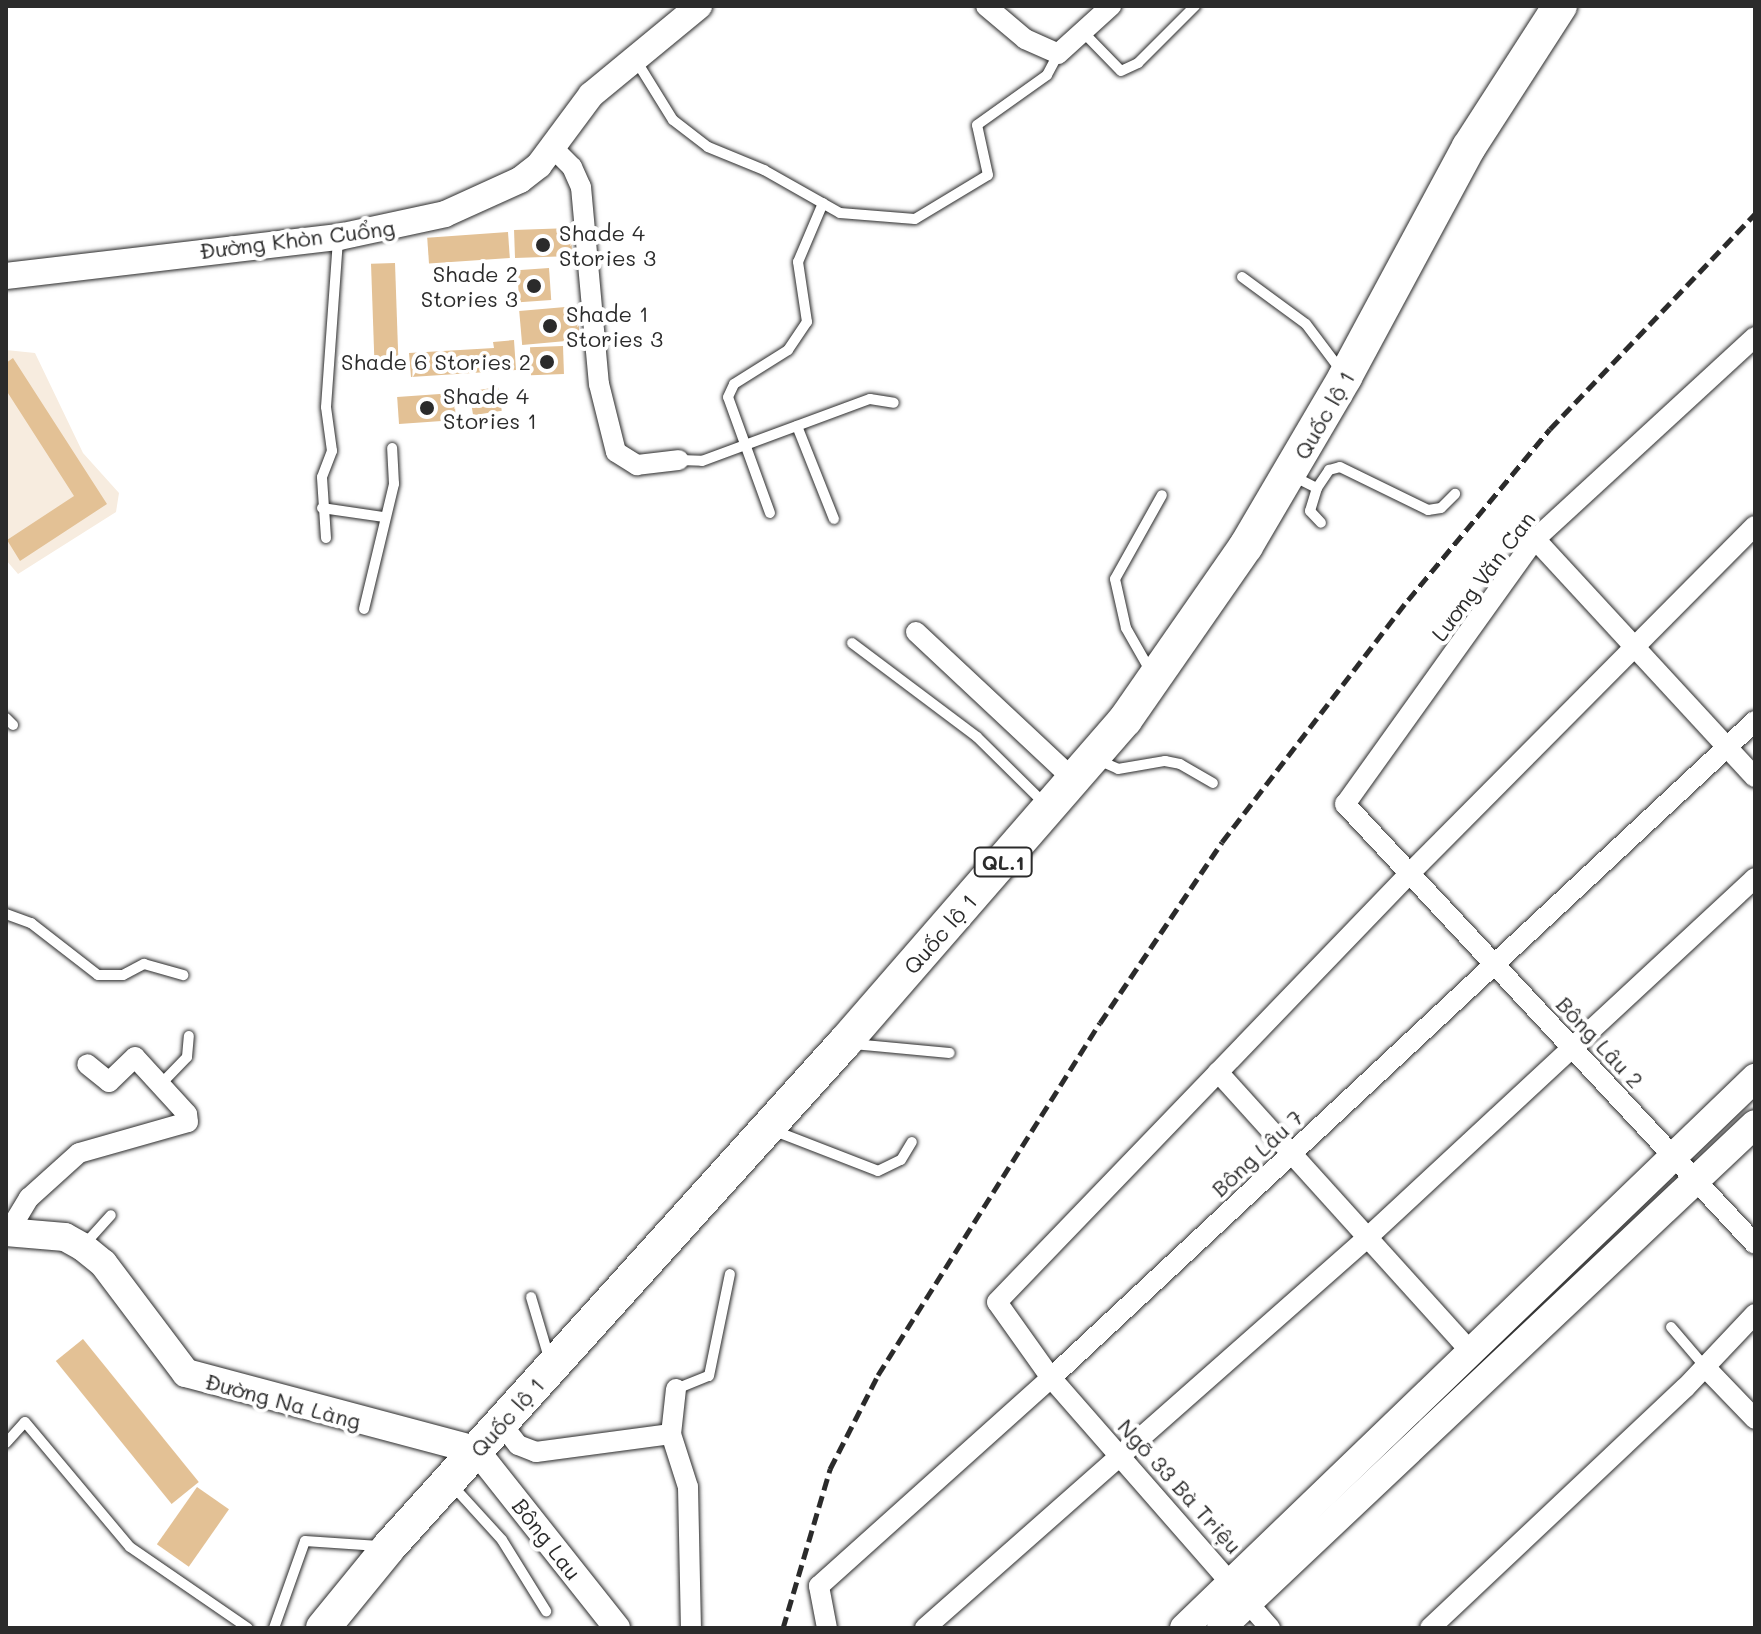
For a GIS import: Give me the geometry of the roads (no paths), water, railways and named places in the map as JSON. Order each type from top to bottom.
[{"type":"highway","name":"Quốc lộ 1","points":[[323,1628],[389,1547],[845,1042],[1050,808],[1155,677],[1303,481],[1345,377],[1469,147],[1560,6]]},
{"type":"main road","points":[[1221,1628],[1240,1592],[1470,1351],[1755,1078]]},
{"type":"main road","points":[[1184,1628],[1240,1592],[1697,1182],[1755,1124]]},
{"type":"main road","name":"Đường Na Làng","points":[[8,1232],[65,1237],[83,1247],[103,1263],[186,1373],[476,1450]]},
{"type":"street","name":"Đường Khòn Cuổng","points":[[6,276],[339,237],[445,214],[520,180],[555,150],[578,109],[699,6]]},
{"type":"street","points":[[986,6],[1025,39],[1058,54],[1111,6]]},
{"type":"street","points":[[555,150],[572,167],[581,187],[599,384],[616,452],[637,465],[679,460]]},
{"type":"street","name":"Lương Văn Can","points":[[1410,873],[1345,804],[1535,539],[1755,337]]},
{"type":"street","points":[[1470,1351],[1218,1072],[1410,873],[1755,526]]},
{"type":"street","points":[[1535,539],[1755,777]]},
{"type":"street","points":[[916,632],[1084,769]]},
{"type":"street","name":"Bông Lâu 7","points":[[827,1628],[819,1586],[1051,1378],[1293,1153],[1492,961],[1755,721]]},
{"type":"street","name":"Bông Lâu 2","points":[[1410,873],[1755,1244]]},
{"type":"street","points":[[925,1628],[1368,1237],[1755,878]]},
{"type":"street","points":[[8,1232],[29,1198],[79,1153],[188,1122],[135,1057],[109,1082],[87,1064]]},
{"type":"street","name":"Ngõ 33 Bà Triệu","points":[[1218,1072],[997,1302],[1051,1378],[1270,1628]]},
{"type":"street","points":[[1430,1628],[1705,1367],[1755,1314]]},
{"type":"street","points":[[1705,1367],[1755,1419]]},
{"type":"street","points":[[676,1389],[671,1434],[688,1487],[691,1628]]},
{"type":"street","points":[[500,1422],[518,1445],[536,1452],[671,1434]]},
{"type":"street","name":"Bông Lau","points":[[476,1450],[617,1628]]},
{"type":"lane","points":[[1083,32],[1121,71],[1138,63],[1195,6]]},
{"type":"lane","points":[[636,60],[649,86],[687,134],[840,213],[915,219],[954,200],[988,175],[977,125],[1047,75],[1058,54]]},
{"type":"lane","points":[[770,513],[749,446],[729,410],[728,397],[734,384],[788,350],[807,322],[798,262],[823,203]]},
{"type":"lane","points":[[326,538],[322,477],[332,451],[326,407],[339,237]]},
{"type":"lane","points":[[1242,277],[1306,324],[1345,377]]},
{"type":"lane","points":[[679,460],[702,461],[749,446],[870,399],[894,403]]},
{"type":"lane","points":[[797,426],[834,519]]},
{"type":"lane","points":[[364,609],[394,484],[392,448]]},
{"type":"lane","points":[[1321,523],[1310,511],[1303,481],[1340,467],[1428,510],[1441,508],[1455,494]]},
{"type":"lane","points":[[1155,677],[1126,628],[1115,579],[1162,495]]},
{"type":"lane","points":[[322,508],[384,517]]},
{"type":"lane","points":[[852,643],[977,737],[1050,808]]},
{"type":"lane","points":[[1084,769],[1118,769],[1165,761],[1180,764],[1213,783]]},
{"type":"lane","points":[[6,914],[31,923],[98,975],[123,975],[144,964],[183,975]]},
{"type":"lane","points":[[160,1085],[187,1057],[189,1036]]},
{"type":"lane","points":[[845,1042],[877,1049],[950,1053]]},
{"type":"lane","points":[[768,1128],[878,1171],[901,1160],[912,1142]]},
{"type":"lane","points":[[83,1247],[111,1215]]},
{"type":"lane","points":[[676,1389],[709,1376],[730,1274]]},
{"type":"lane","points":[[531,1297],[553,1367]]},
{"type":"lane","points":[[1671,1327],[1705,1367]]},
{"type":"lane","points":[[6,1443],[25,1422],[130,1547],[248,1628]]},
{"type":"lane","points":[[449,1481],[502,1540],[546,1611]]},
{"type":"lane","points":[[274,1628],[305,1541],[389,1547]]},
{"type":"railway","points":[[783,1628],[830,1469],[878,1375],[1100,1023],[1222,842],[1408,600],[1550,429],[1755,214]]},
{"type":"place","name":"Shade 4 Stories 3","points":[[543,245]]},
{"type":"place","name":"Shade 2 Stories 3","points":[[534,286]]},
{"type":"place","name":"Shade 1 Stories 3","points":[[550,326]]},
{"type":"place","name":"Shade 6 Stories 2","points":[[547,362]]},
{"type":"place","name":"Shade 4 Stories 1","points":[[427,408]]}]
